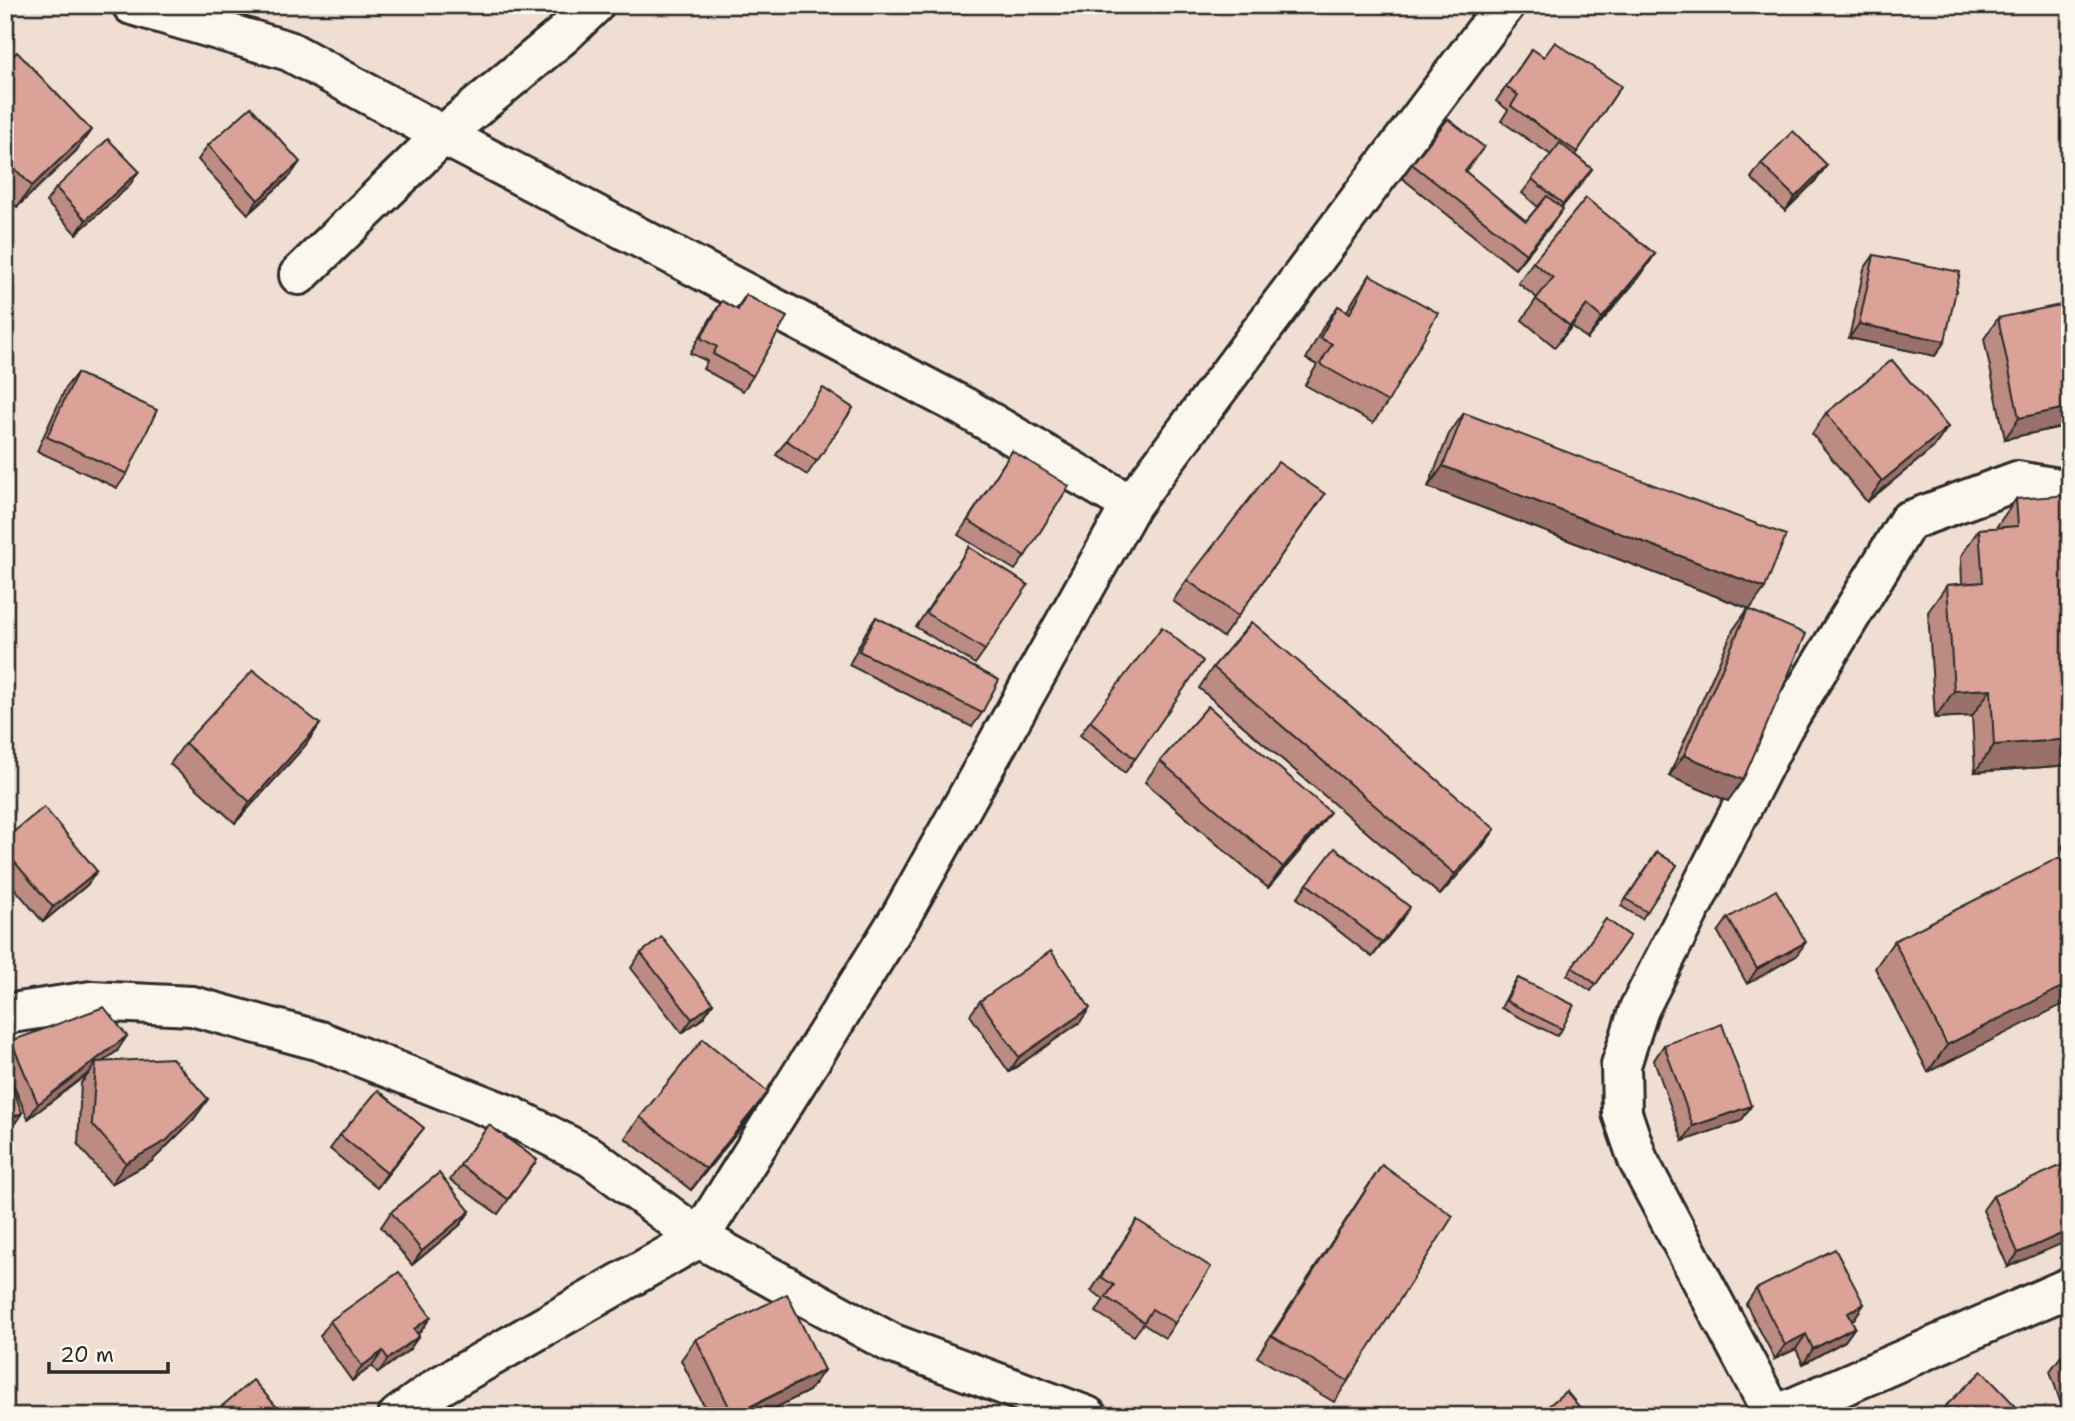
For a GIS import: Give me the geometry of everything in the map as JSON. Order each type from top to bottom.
[{"type":"street","points":[[132,5],[289,51],[443,135],[964,407],[1131,505]]},
{"type":"street","points":[[299,275],[443,135],[564,34],[594,5]]},
{"type":"street","points":[[398,1416],[438,1387],[699,1238],[901,916],[1131,505],[1505,5]]},
{"type":"street","points":[[2070,490],[2017,481],[1908,521],[1782,729],[1639,1009],[1622,1065],[1622,1113],[1638,1160],[1774,1416],[2070,1287]]},
{"type":"street","points":[[5,1014],[91,1001],[192,1006],[320,1041],[511,1116],[592,1157],[699,1238],[891,1343],[1087,1416]]},
{"type":"building","points":[[1555,42],[1621,86],[1577,152],[1511,106],[1518,95],[1506,87],[1532,49],[1544,57]]},
{"type":"building","points":[[17,52],[91,130],[32,186],[5,159],[5,64]]},
{"type":"building","points":[[251,107],[300,162],[258,200],[208,145]]},
{"type":"building","points":[[1448,119],[1484,147],[1465,171],[1526,221],[1547,196],[1563,209],[1526,254],[1412,164]]},
{"type":"building","points":[[1793,131],[1827,165],[1795,197],[1761,164]]},
{"type":"building","points":[[108,139],[139,171],[86,220],[56,188]]},
{"type":"building","points":[[1560,143],[1592,169],[1563,204],[1532,179]]},
{"type":"building","points":[[1586,198],[1655,254],[1602,318],[1587,305],[1570,326],[1536,299],[1553,278],[1533,262]]},
{"type":"building","points":[[1874,255],[1960,272],[1945,341],[1859,324]]},
{"type":"building","points":[[1370,275],[1438,313],[1388,402],[1320,364],[1332,344],[1320,338],[1338,306],[1350,313]]},
{"type":"building","points":[[746,295],[787,317],[753,376],[713,354],[717,347],[701,338],[722,301],[738,310]]},
{"type":"building","points":[[2070,303],[2070,407],[2019,418],[1998,318]]},
{"type":"building","points":[[1892,360],[1948,427],[1882,481],[1826,413]]},
{"type":"building","points":[[77,373],[157,410],[127,474],[47,437]]},
{"type":"building","points":[[823,388],[853,408],[817,461],[786,440]]},
{"type":"building","points":[[1464,413],[1786,535],[1765,588],[1443,466]]},
{"type":"building","points":[[1012,451],[1069,486],[1025,556],[968,520]]},
{"type":"building","points":[[1278,462],[1325,494],[1238,616],[1187,580]]},
{"type":"building","points":[[2070,495],[2070,739],[1994,745],[1991,689],[1954,691],[1947,585],[1983,582],[1979,529],[2018,526],[2016,499]]},
{"type":"building","points":[[969,547],[1028,585],[985,650],[926,613]]},
{"type":"building","points":[[1748,609],[1806,634],[1743,780],[1684,755]]},
{"type":"building","points":[[876,617],[999,680],[982,713],[859,651]]},
{"type":"building","points":[[1252,622],[1495,829],[1455,874],[1213,667]]},
{"type":"building","points":[[1162,627],[1203,661],[1135,759],[1090,721]]},
{"type":"building","points":[[253,670],[320,724],[250,802],[185,743]]},
{"type":"building","points":[[1208,706],[1330,812],[1283,867],[1160,761]]},
{"type":"building","points":[[44,807],[97,871],[53,907],[5,851],[5,839]]},
{"type":"building","points":[[1335,848],[1410,907],[1382,943],[1307,884]]},
{"type":"building","points":[[1657,852],[1677,865],[1647,912],[1626,899]]},
{"type":"building","points":[[2060,857],[2070,877],[2070,983],[1947,1045],[1894,941]]},
{"type":"building","points":[[1776,890],[1806,942],[1757,969],[1728,918]]},
{"type":"building","points":[[1606,919],[1630,936],[1596,984],[1572,967]]},
{"type":"building","points":[[662,937],[713,1003],[692,1019],[641,953]]},
{"type":"building","points":[[1051,951],[1090,1008],[1019,1057],[980,1001]]},
{"type":"building","points":[[1518,978],[1574,1005],[1562,1029],[1506,1001]]},
{"type":"building","points":[[104,1007],[127,1036],[38,1104],[11,1041]]},
{"type":"building","points":[[1722,1024],[1751,1106],[1693,1126],[1664,1045]]},
{"type":"building","points":[[703,1039],[768,1092],[706,1169],[640,1117]]},
{"type":"building","points":[[172,1058],[208,1099],[166,1141],[126,1163],[92,1124],[96,1062]]},
{"type":"building","points":[[5,1066],[22,1113],[5,1120]]},
{"type":"building","points":[[378,1090],[424,1128],[387,1173],[340,1135]]},
{"type":"building","points":[[489,1125],[537,1160],[508,1199],[460,1165]]},
{"type":"building","points":[[1382,1165],[1453,1216],[1348,1381],[1272,1336]]},
{"type":"building","points":[[2062,1165],[2070,1184],[2070,1230],[2018,1253],[1993,1196]]},
{"type":"building","points":[[439,1173],[470,1211],[422,1251],[391,1212]]},
{"type":"building","points":[[1137,1220],[1211,1267],[1175,1323],[1152,1309],[1144,1322],[1106,1297],[1114,1285],[1101,1277]]},
{"type":"building","points":[[1835,1249],[1864,1304],[1848,1313],[1855,1327],[1813,1349],[1806,1334],[1785,1345],[1756,1289]]},
{"type":"building","points":[[399,1272],[431,1317],[414,1329],[419,1336],[388,1359],[383,1351],[362,1366],[330,1321]]},
{"type":"building","points":[[787,1294],[824,1370],[733,1415],[696,1339]]},
{"type":"building","points":[[2070,1353],[2070,1384],[2061,1356]]},
{"type":"building","points":[[1982,1371],[2025,1416],[1935,1416]]},
{"type":"building","points":[[253,1380],[282,1413],[279,1416],[210,1416]]},
{"type":"building","points":[[1566,1391],[1587,1416],[1537,1416]]}]
